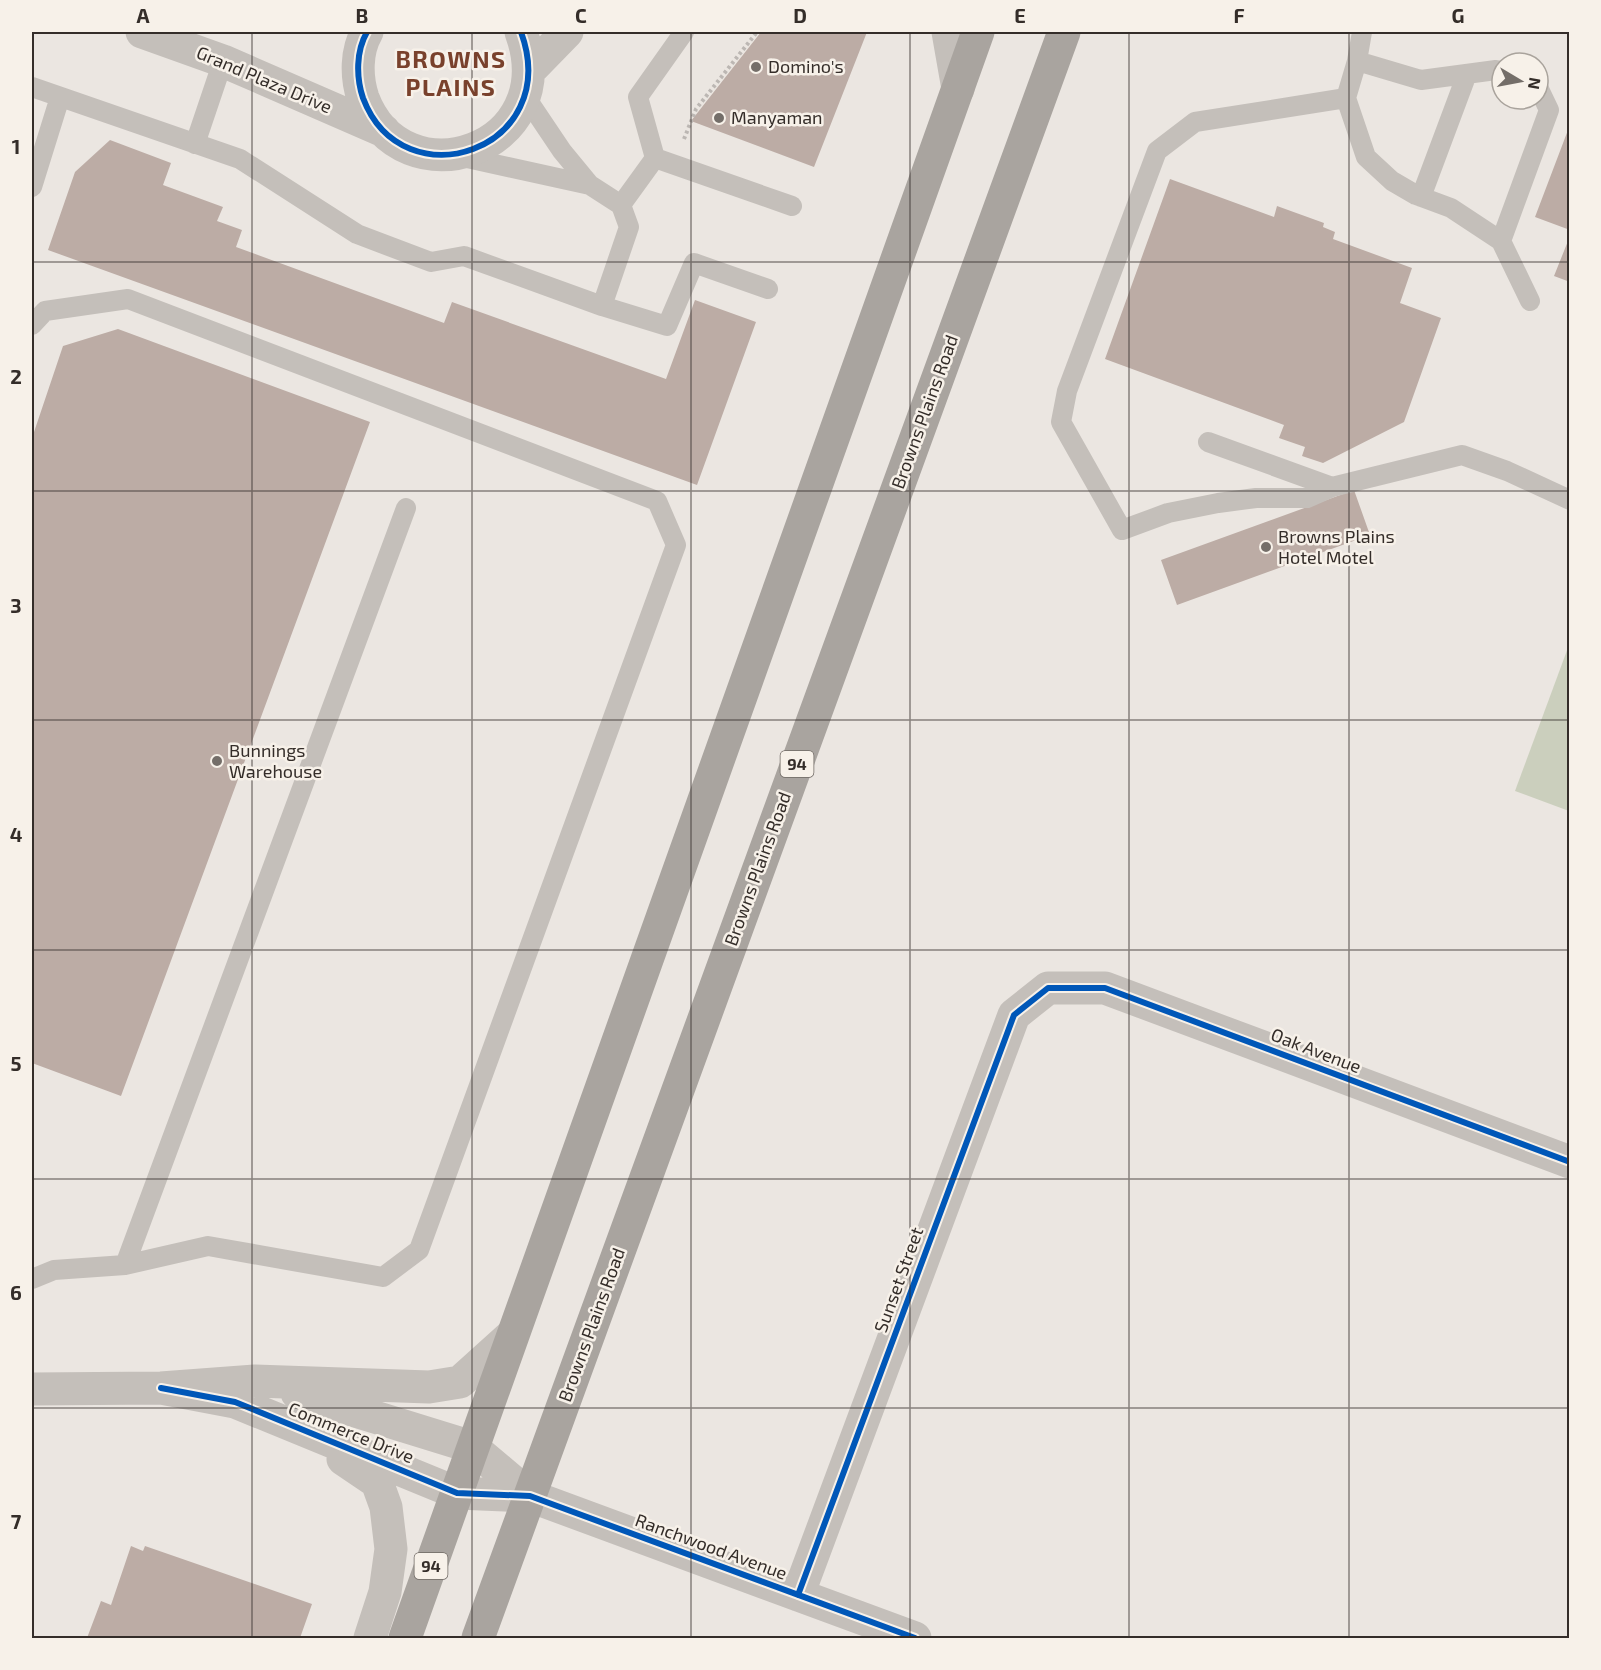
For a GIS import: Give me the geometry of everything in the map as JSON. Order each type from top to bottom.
[{"type":"main road","name":"94","points":[[405,1638],[978,32]]},
{"type":"main road","name":"Browns Plains Road","points":[[478,1638],[1068,35]]},
{"type":"street","name":"Grand Plaza Drive","points":[[142,32],[224,61],[384,131]]},
{"type":"street","points":[[367,32],[363,38],[358,62],[359,87],[368,111],[384,131],[404,146],[427,154],[451,155],[475,149],[497,136],[514,118],[527,84],[567,32]]},
{"type":"street","points":[[521,32],[527,50],[527,84]]},
{"type":"street","points":[[948,32],[958,89]]},
{"type":"street","name":"Oak Avenue","points":[[1048,988],[1105,988],[1569,1162]]},
{"type":"street","name":"Sunset Street","points":[[798,1595],[1014,1016],[1048,988]]},
{"type":"street","name":"Commerce Drive","points":[[32,1389],[161,1388],[255,1381],[429,1387],[460,1382],[511,1336]]},
{"type":"street","name":"Commerce Drive","points":[[255,1381],[472,1447],[530,1497]]},
{"type":"street","name":"Commerce Drive","points":[[161,1388],[235,1402],[457,1493],[530,1497]]},
{"type":"street","name":"Commerce Drive","points":[[297,1427],[377,1482],[386,1507],[391,1549],[385,1592],[370,1638]]},
{"type":"street","name":"Ranchwood Avenue","points":[[530,1497],[915,1638]]},
{"type":"lane","points":[[655,158],[638,97],[684,32]]},
{"type":"lane","points":[[1362,32],[1357,61],[1346,98],[1366,158],[1392,181],[1421,197],[1451,208],[1501,241],[1530,301]]},
{"type":"lane","points":[[195,144],[224,61]]},
{"type":"lane","points":[[1357,61],[1421,80],[1490,71]]},
{"type":"lane","points":[[1421,197],[1467,74]]},
{"type":"lane","points":[[527,84],[562,151],[590,185],[621,205],[629,227],[602,306]]},
{"type":"lane","points":[[32,87],[240,159],[357,234],[431,262],[464,256],[602,306],[667,326],[694,263],[768,289]]},
{"type":"lane","points":[[32,187],[60,97]]},
{"type":"lane","points":[[1346,98],[1195,122],[1156,151],[1067,391],[1061,422],[1122,530],[1168,513],[1198,507],[1256,498],[1307,498],[1332,487],[1462,455],[1507,471],[1569,501]]},
{"type":"lane","points":[[1501,241],[1549,111]]},
{"type":"lane","points":[[451,155],[590,185]]},
{"type":"lane","points":[[621,205],[655,158]]},
{"type":"lane","points":[[655,158],[792,206]]},
{"type":"lane","points":[[32,325],[45,311],[128,299],[657,501],[676,544],[419,1250],[383,1277],[208,1246],[125,1265],[54,1270],[32,1279]]},
{"type":"lane","points":[[1208,442],[1332,487]]},
{"type":"lane","points":[[125,1265],[405,508]]},
{"type":"path","points":[[682,143],[696,109],[757,32]]},
{"type":"green space","points":[[1569,645],[1570,811],[1515,791]]},
{"type":"building","points":[[761,32],[867,32],[814,167],[691,121]]},
{"type":"building","points":[[1568,130],[1570,130],[1570,230],[1535,217]]},
{"type":"building","points":[[110,140],[171,163],[163,185],[223,207],[217,221],[242,230],[236,247],[444,323],[452,302],[666,379],[695,300],[756,322],[697,485],[48,250],[75,172]]},
{"type":"building","points":[[1170,179],[1274,217],[1277,206],[1324,223],[1323,227],[1335,232],[1333,239],[1412,268],[1400,303],[1441,318],[1404,422],[1323,463],[1302,456],[1305,447],[1279,438],[1284,425],[1105,359]]},
{"type":"building","points":[[1570,236],[1570,282],[1554,276]]},
{"type":"building","points":[[118,329],[370,422],[121,1096],[32,1063],[32,438],[63,346]]},
{"type":"building","name":"Browns Plains Hotel Motel","points":[[1354,490],[1370,535],[1177,605],[1161,560]]},
{"type":"building","points":[[131,1546],[143,1551],[145,1546],[312,1604],[300,1638],[87,1638],[101,1601],[111,1605]]},
{"type":"cycle path","points":[[367,32],[363,39],[358,64],[363,98],[383,130],[411,149],[442,155],[473,149],[500,133],[520,107],[528,73],[521,32]]},
{"type":"cycle path","points":[[798,1595],[1014,1015],[1048,988],[1105,988],[1570,1162]]},
{"type":"cycle path","points":[[161,1388],[235,1402],[457,1493],[530,1496],[915,1638]]},
{"type":"place","name":"Domino's","points":[[756,67]]},
{"type":"place","name":"Manyaman","points":[[719,118]]},
{"type":"place","name":"Browns Plains Hotel Motel","points":[[1266,547]]},
{"type":"place","name":"Bunnings Warehouse","points":[[217,761]]},
{"type":"district","name":"BROWNS PLAINS","points":[[451,74]]}]
